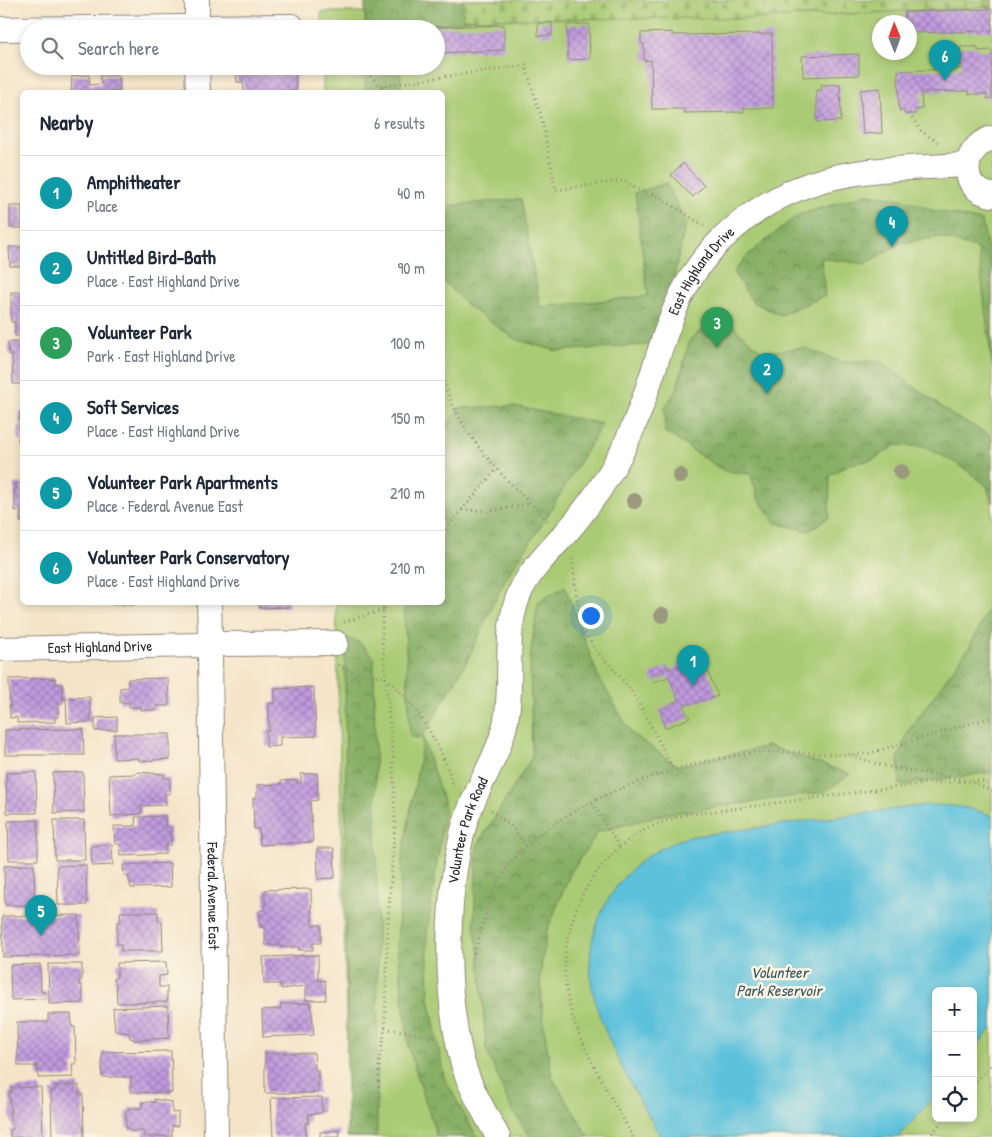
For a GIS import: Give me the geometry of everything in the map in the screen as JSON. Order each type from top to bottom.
[{"type":"street","points":[[0,29],[20,28]]},
{"type":"street","points":[[197,75],[198,90]]},
{"type":"street","points":[[992,138],[975,147],[967,164],[972,183],[979,190],[992,195]]},
{"type":"street","name":"East Highland Drive","points":[[562,540],[583,513],[617,460],[643,403],[672,314],[696,269],[724,236],[750,214],[772,200],[820,179],[872,170],[967,164]]},
{"type":"street","name":"Volunteer Park Road","points":[[498,1137],[475,1091],[460,1054],[451,993],[453,888],[465,797],[504,731],[507,712],[509,644],[515,608],[530,574],[562,540]]},
{"type":"street","name":"Federal Avenue East","points":[[209,605],[216,1137]]},
{"type":"street","name":"East Highland Drive","points":[[0,649],[335,643]]},
{"type":"path","points":[[381,86],[525,65],[541,116],[556,190],[625,180],[634,188],[659,197],[686,216],[724,236]]},
{"type":"path","points":[[369,75],[383,90]]},
{"type":"path","points":[[909,114],[922,132],[948,147]]},
{"type":"path","points":[[445,384],[458,419],[496,470],[562,540],[581,620],[587,636],[632,694],[645,714],[672,769]]},
{"type":"path","points":[[445,530],[496,470]]},
{"type":"path","points":[[462,510],[490,511],[530,504]]},
{"type":"path","points":[[377,1137],[379,1063],[385,1028],[388,919],[395,825],[393,757],[385,677],[383,610],[381,605]]},
{"type":"path","points":[[386,605],[383,610],[335,643],[346,670],[370,676],[385,677],[407,697],[465,797],[496,813],[513,828],[525,845]]},
{"type":"path","points":[[472,964],[496,888],[505,870],[525,845],[567,816],[592,803],[651,776],[672,769],[754,754],[797,751],[850,755],[867,754],[992,717]]},
{"type":"path","points":[[850,755],[900,770],[969,781],[992,791]]},
{"type":"path","points":[[633,1137],[580,1036],[572,1014],[565,978],[567,939],[578,902],[594,874],[620,847],[653,826],[685,815],[928,783],[992,782]]},
{"type":"path","points":[[592,803],[620,847]]},
{"type":"path","points":[[385,1028],[440,1039]]},
{"type":"path","points":[[977,1081],[992,1064]]},
{"type":"path","points":[[929,1137],[942,1122]]},
{"type":"green space","points":[[365,0],[499,0],[500,15],[445,24],[445,20],[365,20]]},
{"type":"green space","points":[[463,0],[992,0],[992,7],[763,18],[463,19]]},
{"type":"green space","points":[[992,7],[992,1137],[349,1137],[336,605],[445,605],[445,90],[323,90],[323,75],[445,75],[445,20],[321,20],[321,12],[376,12],[463,19],[763,18]]},
{"type":"green space","points":[[365,75],[400,75],[401,90],[365,90]]},
{"type":"green space","points":[[666,183],[686,222],[659,344],[557,351],[515,339],[468,306],[445,283],[445,206],[521,199],[540,307],[648,296],[635,193]]},
{"type":"green space","points":[[867,194],[899,198],[932,210],[982,221],[992,271],[992,364],[978,249],[940,237],[900,243],[865,264],[821,258],[825,296],[780,315],[753,302],[733,272],[749,254],[798,215]]},
{"type":"green space","points":[[723,314],[740,333],[763,352],[804,348],[842,362],[880,361],[952,415],[992,436],[992,503],[987,486],[960,465],[925,447],[896,445],[872,460],[849,464],[830,475],[829,517],[809,531],[775,523],[758,498],[751,474],[724,471],[665,432],[665,407],[676,391],[690,339]]},
{"type":"green space","points":[[514,406],[602,424],[543,523],[504,581],[467,661],[422,738],[410,736],[404,607],[402,605],[445,605],[445,430],[459,408]]},
{"type":"green space","points":[[565,586],[597,674],[631,733],[678,766],[769,746],[850,774],[825,792],[665,814],[598,832],[570,874],[547,931],[540,976],[544,1028],[552,1077],[589,1137],[531,1137],[512,1111],[486,1049],[479,951],[474,926],[477,846],[532,757],[530,658],[538,602]]},
{"type":"green space","points":[[992,602],[992,772],[900,785],[898,758],[909,730],[970,646]]},
{"type":"green space","points":[[345,637],[360,643],[374,658],[377,1137],[347,1137]]},
{"type":"green space","points":[[423,739],[445,807],[427,933],[429,997],[444,1078],[477,1137],[437,1137],[409,1049],[397,946],[402,859]]},
{"type":"water","name":"Volunteer Park Reservoir","points":[[925,805],[959,807],[976,810],[992,816],[992,1028],[977,1045],[977,987],[932,987],[932,1099],[899,1137],[661,1137],[631,1085],[603,1024],[591,982],[590,961],[599,917],[618,884],[635,866],[654,852],[688,837]]},
{"type":"building","points":[[992,9],[992,31],[917,33],[917,15],[905,15],[905,12]]},
{"type":"building","points":[[552,22],[552,35],[538,36],[538,23]]},
{"type":"building","points":[[589,24],[590,59],[568,60],[567,25]]},
{"type":"building","points":[[504,25],[504,50],[445,53],[445,27]]},
{"type":"building","points":[[672,32],[672,35],[772,34],[773,108],[744,108],[744,112],[684,113],[684,109],[652,109],[651,60],[644,61],[644,44],[641,43],[641,33]]},
{"type":"building","points":[[960,47],[978,47],[978,51],[992,50],[992,98],[987,99],[987,94],[969,94],[969,91],[921,92],[922,109],[915,110],[915,114],[904,114],[904,110],[899,110],[898,71],[961,69]]},
{"type":"building","points":[[859,54],[859,75],[803,77],[802,56]]},
{"type":"building","points":[[89,75],[90,85],[101,84],[100,76],[119,76],[120,90],[71,90],[72,76]]},
{"type":"building","points":[[236,75],[295,75],[296,90],[244,90],[243,82],[237,82]]},
{"type":"building","points":[[840,84],[841,121],[817,122],[816,90],[822,90],[821,85]]},
{"type":"building","points":[[880,88],[882,133],[863,134],[860,90]]},
{"type":"building","points":[[683,163],[704,186],[693,197],[671,175]]},
{"type":"building","points":[[10,206],[20,206],[20,228],[10,228]]},
{"type":"building","points":[[9,247],[20,247],[20,266],[10,266]]},
{"type":"building","points":[[11,292],[20,292],[20,336],[15,336],[15,322],[11,322]]},
{"type":"building","points":[[8,342],[20,342],[20,384],[13,384],[12,355],[9,355]]},
{"type":"building","points":[[20,411],[20,440],[18,440]]},
{"type":"building","points":[[20,483],[20,510],[15,511],[14,484]]},
{"type":"building","points":[[259,605],[289,605],[289,607],[259,608]]},
{"type":"building","points":[[701,655],[718,696],[683,706],[690,718],[665,728],[660,710],[678,700],[669,677],[653,682],[650,675],[668,666],[669,670]]},
{"type":"building","points":[[55,678],[55,684],[62,684],[63,703],[57,703],[58,717],[55,717],[55,722],[17,723],[17,717],[10,718],[9,679]]},
{"type":"building","points":[[168,678],[169,706],[156,706],[156,710],[141,710],[141,707],[129,707],[129,702],[120,703],[120,688],[128,687],[128,679]]},
{"type":"building","points":[[314,687],[316,736],[280,737],[280,746],[266,747],[266,731],[269,731],[269,703],[275,703],[275,689]]},
{"type":"building","points":[[90,697],[91,722],[67,723],[66,698]]},
{"type":"building","points":[[117,717],[117,730],[95,731],[95,718]]},
{"type":"building","points":[[83,729],[84,755],[5,755],[5,730]]},
{"type":"building","points":[[114,734],[170,734],[170,759],[139,761],[139,758],[114,759]]},
{"type":"building","points":[[36,772],[37,813],[7,813],[6,773]]},
{"type":"building","points":[[83,772],[84,812],[54,813],[53,773]]},
{"type":"building","points":[[137,772],[164,774],[164,778],[170,778],[170,794],[165,794],[166,805],[141,806],[141,814],[111,816],[109,775],[136,774]]},
{"type":"building","points":[[317,773],[318,800],[310,801],[313,842],[260,845],[259,829],[254,829],[253,798],[257,798],[257,785],[281,784],[281,781],[297,780],[297,783],[301,783],[301,774]]},
{"type":"building","points":[[165,816],[165,827],[170,827],[171,845],[165,845],[165,854],[121,856],[120,844],[115,844],[114,826],[136,826],[135,817]]},
{"type":"building","points":[[38,820],[38,860],[9,860],[8,821]]},
{"type":"building","points":[[54,820],[84,820],[85,860],[55,860]]},
{"type":"building","points":[[112,844],[113,865],[92,866],[91,846]]},
{"type":"building","points":[[317,848],[334,848],[335,878],[318,879]]},
{"type":"building","points":[[170,863],[171,887],[131,888],[128,876],[124,876],[123,865]]},
{"type":"building","points":[[34,865],[35,905],[5,905],[4,866]]},
{"type":"building","points":[[86,865],[87,905],[58,905],[57,866]]},
{"type":"building","points":[[311,889],[312,925],[321,925],[321,943],[313,943],[313,950],[299,950],[299,947],[281,947],[280,945],[265,945],[265,927],[260,927],[260,910],[265,910],[265,890]]},
{"type":"building","points":[[120,912],[158,912],[158,921],[162,921],[163,951],[121,951],[121,944],[117,944],[117,922],[121,922]]},
{"type":"building","points":[[79,915],[80,955],[3,957],[2,916]]},
{"type":"building","points":[[318,955],[318,981],[325,980],[326,1000],[306,1000],[306,986],[281,989],[281,984],[264,984],[263,957]]},
{"type":"building","points":[[166,962],[167,975],[159,976],[159,987],[167,987],[167,1002],[117,1003],[116,984],[113,979],[117,977],[117,963]]},
{"type":"building","points":[[40,964],[41,992],[46,992],[46,999],[11,1000],[10,965]]},
{"type":"building","points":[[48,964],[82,964],[82,980],[79,980],[79,985],[82,985],[83,1003],[49,1004]]},
{"type":"building","points":[[311,1003],[314,1035],[263,1037],[262,1010],[281,1009],[281,1004]]},
{"type":"building","points":[[168,1006],[169,1038],[137,1040],[130,1038],[129,1033],[115,1031],[113,1008]]},
{"type":"building","points":[[48,1014],[71,1014],[72,1027],[75,1027],[76,1064],[72,1064],[73,1077],[38,1078],[38,1066],[18,1066],[17,1022],[48,1022]]},
{"type":"building","points":[[171,1051],[172,1093],[131,1092],[131,1077],[102,1077],[102,1052]]},
{"type":"building","points":[[265,1053],[314,1053],[315,1070],[318,1070],[318,1093],[265,1093]]},
{"type":"building","points":[[79,1085],[79,1094],[83,1094],[84,1137],[52,1137],[51,1091],[55,1091],[55,1086]]},
{"type":"building","points":[[41,1087],[43,1137],[10,1137],[10,1130],[13,1129],[9,1112],[11,1112],[9,1092],[12,1092],[11,1088]]},
{"type":"building","points":[[322,1097],[322,1113],[308,1114],[309,1123],[305,1123],[306,1137],[273,1137],[271,1098]]},
{"type":"building","points":[[154,1099],[172,1102],[172,1113],[178,1112],[178,1126],[172,1126],[172,1136],[144,1137],[143,1131],[130,1131],[129,1128],[126,1128],[126,1111],[129,1111],[129,1108],[142,1108],[142,1102],[155,1102]]},
{"type":"building","points":[[339,1130],[340,1137],[320,1137],[320,1132]]},
{"type":"place","name":"Volunteer Park Conservatory","points":[[945,81]]},
{"type":"place","name":"Soft Services","points":[[892,247]]},
{"type":"place","name":"Volunteer Park","points":[[717,348]]},
{"type":"place","name":"Untitled Bird-Bath","points":[[767,394]]},
{"type":"place","name":"Amphitheater","points":[[693,686]]},
{"type":"place","name":"Volunteer Park Apartments","points":[[41,936]]}]
